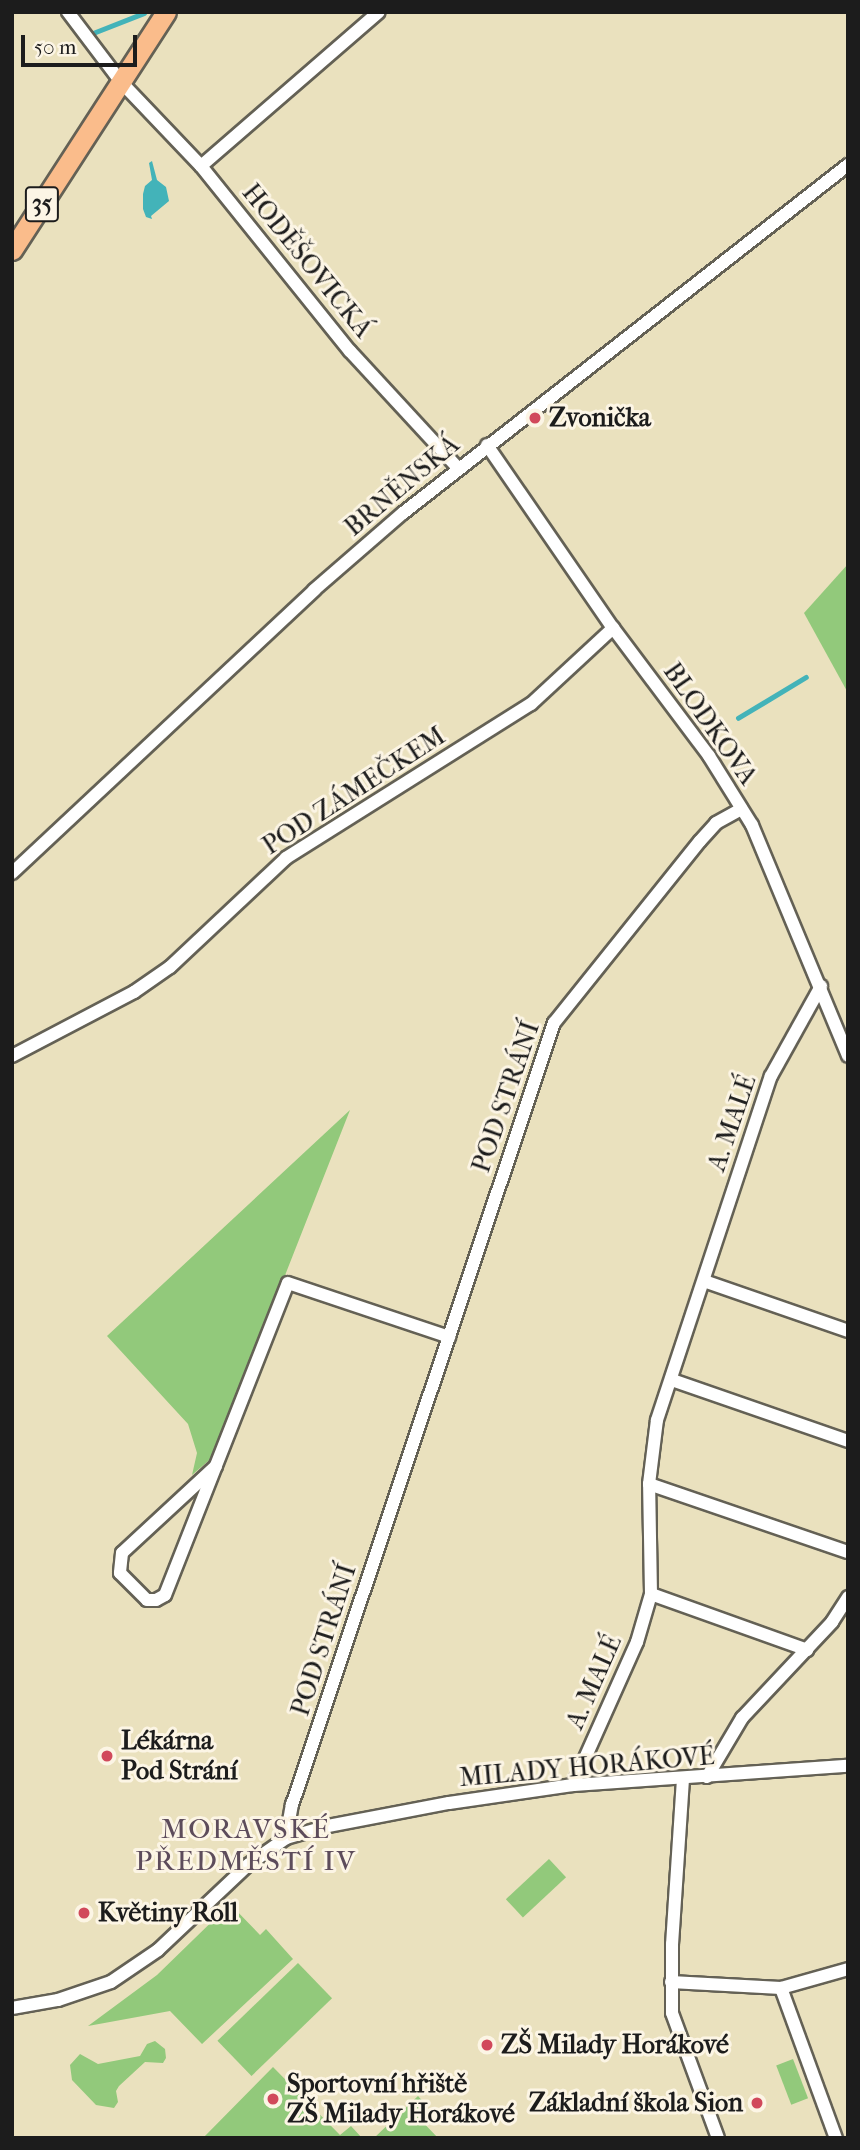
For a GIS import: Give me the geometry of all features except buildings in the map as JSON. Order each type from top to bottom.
[{"type":"main road","name":"35","points":[[12,250],[166,12]]},
{"type":"street","name":"HODĚŠOVICKÁ","points":[[68,12],[121,82],[201,166],[350,351],[458,468]]},
{"type":"street","points":[[201,166],[379,12]]},
{"type":"street","name":"BRNĚNSKÁ","points":[[12,873],[314,590],[458,468],[848,165]]},
{"type":"street","name":"BLODKOVA","points":[[487,445],[614,628],[709,756],[751,825],[821,986],[848,1056]]},
{"type":"street","name":"POD ZÁMEČKEM","points":[[12,1056],[134,992],[170,967],[286,858],[531,704],[614,628]]},
{"type":"street","name":"POD STRÁNÍ","points":[[286,1838],[292,1805],[554,1023],[700,841],[716,823],[741,809]]},
{"type":"street","name":"A. MALÉ","points":[[573,1785],[638,1642],[651,1594],[649,1484],[657,1420],[771,1076],[821,986]]},
{"type":"street","points":[[704,1281],[848,1331]]},
{"type":"street","points":[[216,1466],[122,1553],[120,1573],[147,1600],[156,1600],[165,1595],[216,1466],[288,1283],[449,1337]]},
{"type":"street","points":[[672,1380],[848,1441]]},
{"type":"street","points":[[649,1484],[848,1552]]},
{"type":"street","points":[[651,1594],[807,1650]]},
{"type":"street","points":[[707,1777],[742,1718],[832,1622],[848,1597]]},
{"type":"street","name":"MILADY HORÁKOVÉ","points":[[12,2008],[58,2000],[111,1982],[158,1950],[248,1865],[286,1838],[328,1826],[449,1802],[573,1785],[848,1766]]},
{"type":"street","points":[[684,1779],[671,1982],[672,2013],[718,2138]]},
{"type":"street","points":[[671,1982],[781,1988],[848,1969]]},
{"type":"street","points":[[781,1988],[836,2138]]},
{"type":"green space","points":[[848,564],[848,693],[804,613]]},
{"type":"green space","points":[[350,1110],[214,1456],[192,1475],[197,1453],[188,1424],[107,1336]]},
{"type":"green space","points":[[549,1859],[566,1877],[523,1918],[506,1899]]},
{"type":"green space","points":[[230,1904],[260,1935],[266,1929],[293,1959],[202,2044],[170,2011],[88,2026],[157,1975]]},
{"type":"green space","points":[[298,1963],[332,1998],[251,2076],[217,2041]]},
{"type":"green space","points":[[155,2041],[165,2049],[166,2058],[163,2063],[145,2062],[119,2086],[116,2091],[118,2102],[114,2108],[96,2105],[72,2080],[70,2065],[80,2054],[98,2064],[140,2056],[147,2044]]},
{"type":"green space","points":[[793,2059],[808,2098],[791,2105],[776,2065]]},
{"type":"green space","name":"Sportovní hřiště ZŠ Milady Horákové","points":[[273,2067],[340,2135],[351,2126],[362,2138],[203,2138]]},
{"type":"green space","name":"Sportovní hřiště ZŠ Milady Horákové","points":[[418,2096],[427,2106],[417,2116],[438,2138],[374,2138]]},
{"type":"water","points":[[152,161],[157,180],[166,187],[169,201],[151,216],[152,219],[146,217],[143,209],[143,194],[145,186],[152,180],[149,163]]},
{"type":"waterway","points":[[88,35],[144,13]]},
{"type":"waterway","points":[[738,718],[806,677]]},
{"type":"place","name":"Zvonička","points":[[535,418]]},
{"type":"place","name":"Lékárna Pod Strání","points":[[107,1756]]},
{"type":"place","name":"Květiny Roll","points":[[84,1913]]},
{"type":"place","name":"ZŠ Milady Horákové","points":[[487,2045]]},
{"type":"place","name":"Sportovní hřiště ZŠ Milady Horákové","points":[[273,2099]]},
{"type":"place","name":"Základní škola Sion","points":[[757,2103]]},
{"type":"district","name":"MORAVSKÉ PŘEDMĚSTÍ IV","points":[[246,1845]]}]
